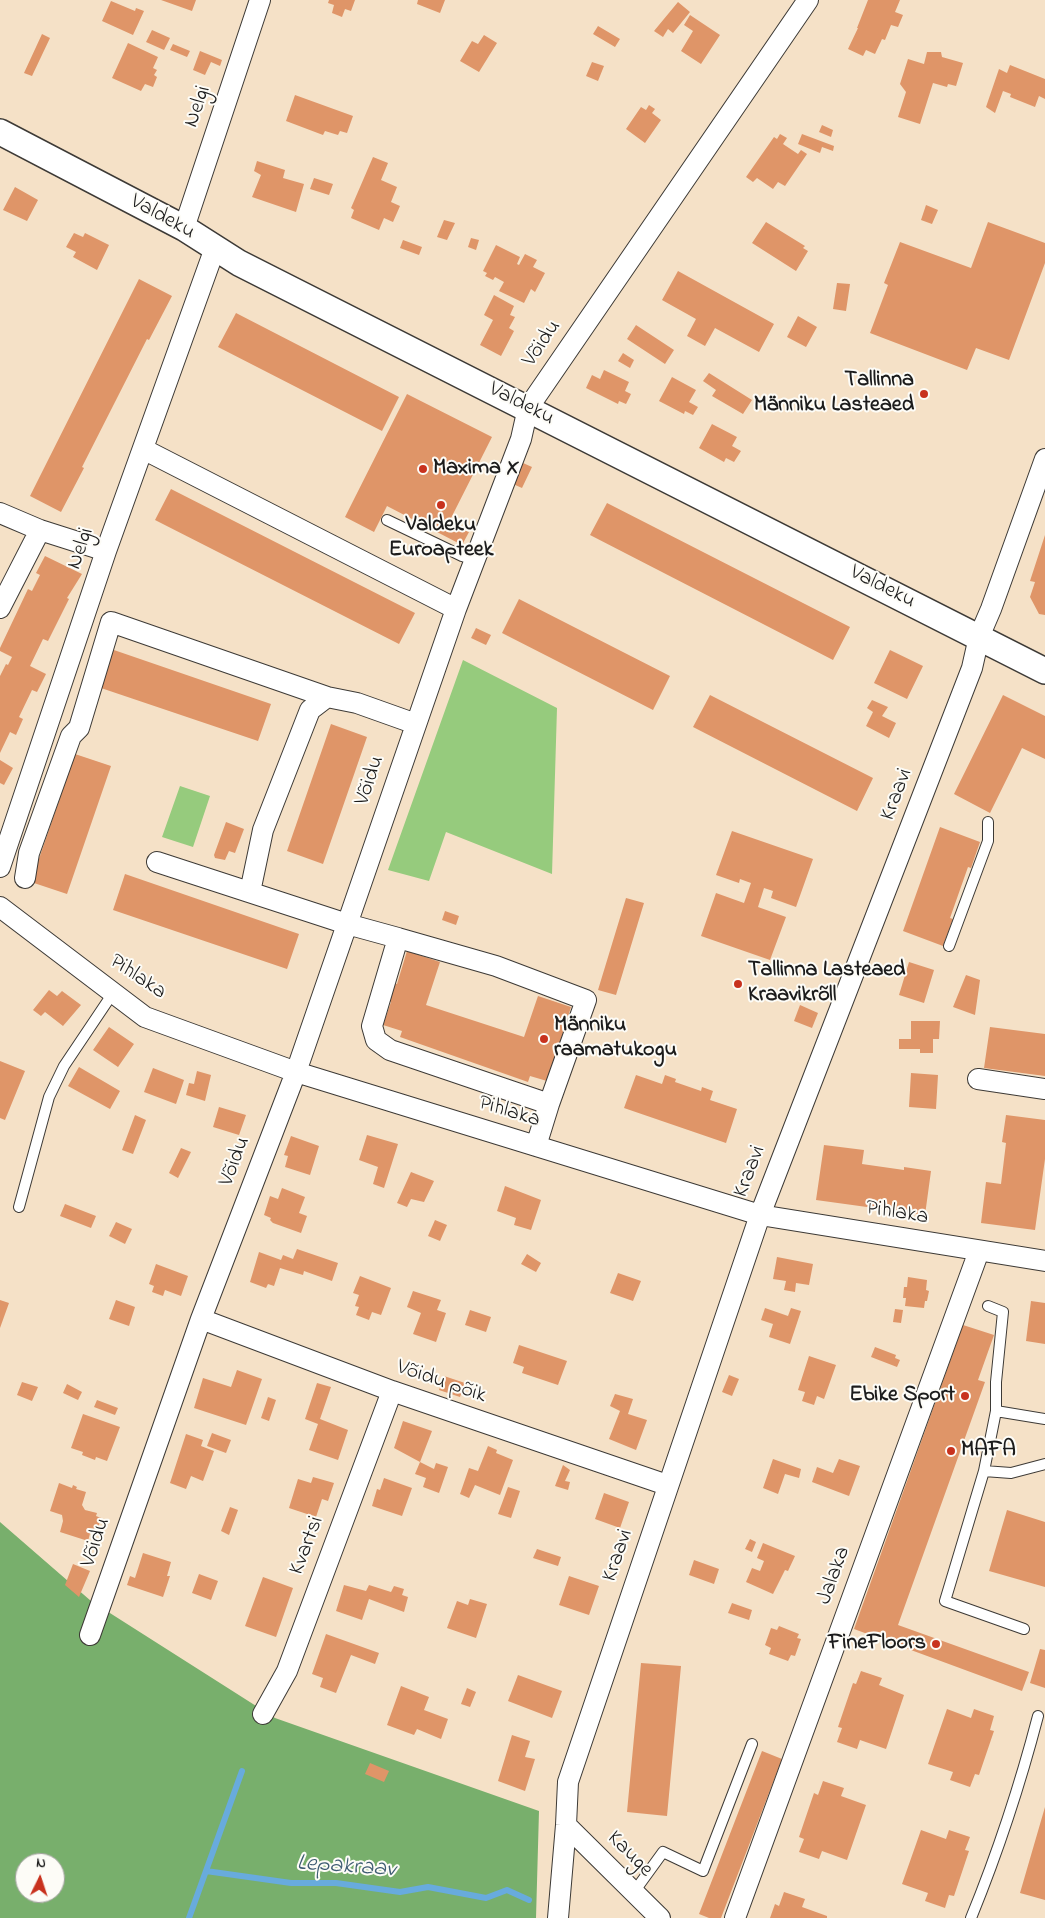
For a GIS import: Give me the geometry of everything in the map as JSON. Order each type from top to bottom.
[{"type":"street","name":"Nelgi","points":[[184,228],[260,0]]},
{"type":"street","name":"Võidu","points":[[90,1635],[202,1319],[296,1072],[456,609],[521,439],[528,408],[808,0]]},
{"type":"street","name":"Valdeku","points":[[0,132],[184,228],[248,267],[1045,671]]},
{"type":"street","name":"Nelgi","points":[[1,863],[106,551],[215,248]]},
{"type":"street","points":[[143,449],[456,609]]},
{"type":"street","name":"Kraavi","points":[[558,1918],[568,1782],[667,1485],[760,1215],[972,668],[979,637],[991,609],[1045,459]]},
{"type":"street","points":[[0,513],[40,530],[106,551]]},
{"type":"street","points":[[0,608],[40,530]]},
{"type":"street","points":[[26,878],[29,853],[72,736],[79,728],[111,622],[327,697],[357,703],[416,724]]},
{"type":"street","points":[[250,892],[263,830],[310,710],[327,697]]},
{"type":"street","points":[[157,862],[347,924],[496,966],[586,1000],[536,1146]]},
{"type":"street","name":"Pihlaka","points":[[0,908],[144,1017],[296,1072],[760,1215],[1045,1261]]},
{"type":"street","points":[[398,938],[372,1026],[376,1040],[390,1050],[549,1104]]},
{"type":"street","points":[[978,1079],[1045,1089]]},
{"type":"street","name":"Jalaka","points":[[735,1918],[979,1251]]},
{"type":"street","name":"Võidu põik","points":[[202,1319],[392,1391],[667,1485]]},
{"type":"street","name":"Kvartsi","points":[[263,1714],[287,1671],[392,1391]]},
{"type":"street","name":"Kauge","points":[[566,1825],[660,1918]]},
{"type":"lane","points":[[387,520],[462,556],[475,560]]},
{"type":"lane","points":[[949,946],[988,841],[988,822]]},
{"type":"lane","points":[[19,1207],[49,1097],[64,1066],[113,993]]},
{"type":"lane","points":[[988,1306],[1003,1312],[996,1382],[996,1411],[984,1471],[944,1601],[1024,1629]]},
{"type":"lane","points":[[996,1411],[1045,1419]]},
{"type":"lane","points":[[984,1471],[1011,1473],[1045,1464]]},
{"type":"lane","points":[[971,1918],[988,1877],[1018,1788],[1038,1716]]},
{"type":"lane","points":[[634,1892],[663,1852],[703,1871],[752,1744]]},
{"type":"green space","points":[[463,660],[557,708],[552,874],[446,832],[429,881],[388,870]]},
{"type":"green space","points":[[180,786],[210,796],[193,847],[162,837]]},
{"type":"green space","points":[[0,1522],[91,1601],[275,1718],[539,1811],[536,1918],[0,1918]]},
{"type":"building","points":[[161,0],[196,0],[192,11]]},
{"type":"building","points":[[329,0],[355,0],[351,11],[345,9],[342,17],[332,13],[334,5],[328,3]]},
{"type":"building","points":[[418,0],[445,0],[440,13],[417,4]]},
{"type":"building","points":[[868,0],[900,0],[895,12],[903,15],[898,27],[891,25],[885,40],[882,39],[875,54],[866,50],[863,56],[848,49]]},
{"type":"building","points":[[111,1],[135,11],[136,8],[144,11],[133,35],[102,21]]},
{"type":"building","points":[[678,2],[690,12],[673,33],[668,29],[663,37],[654,31]]},
{"type":"building","points":[[690,15],[720,35],[701,64],[681,51],[693,31],[684,25]]},
{"type":"building","points":[[598,26],[620,39],[615,47],[593,34]]},
{"type":"building","points":[[152,30],[170,38],[164,50],[146,42]]},
{"type":"building","points":[[42,34],[50,38],[32,76],[24,73]]},
{"type":"building","points":[[484,35],[497,43],[479,72],[460,61],[472,41],[478,44]]},
{"type":"building","points":[[128,43],[158,57],[153,68],[157,70],[154,75],[157,77],[153,87],[145,84],[141,91],[112,78]]},
{"type":"building","points":[[173,44],[190,51],[187,57],[170,50]]},
{"type":"building","points":[[200,51],[222,60],[220,66],[211,62],[205,75],[193,70]]},
{"type":"building","points":[[927,52],[941,52],[942,57],[963,63],[956,86],[948,84],[947,87],[933,83],[920,124],[898,117],[906,92],[900,84],[908,59],[924,64]]},
{"type":"building","points":[[592,62],[604,66],[598,81],[586,76]]},
{"type":"building","points":[[1010,65],[1045,79],[1045,99],[1039,96],[1035,107],[1010,97],[1011,94],[1003,91],[995,113],[986,107],[999,69],[1007,73]]},
{"type":"building","points":[[295,95],[353,116],[347,133],[340,131],[338,135],[325,131],[323,135],[286,121]]},
{"type":"building","points":[[649,105],[655,109],[652,113],[661,120],[645,143],[626,129],[641,107],[646,110]]},
{"type":"building","points":[[822,125],[833,130],[831,137],[819,132]]},
{"type":"building","points":[[780,134],[787,138],[783,144],[798,154],[801,150],[807,154],[785,186],[778,182],[773,189],[757,178],[753,182],[746,177],[774,137],[777,139]]},
{"type":"building","points":[[802,134],[834,146],[833,151],[822,147],[820,153],[798,144]]},
{"type":"building","points":[[373,157],[388,163],[381,180],[397,187],[391,202],[400,206],[393,222],[384,218],[379,230],[351,218],[354,210],[351,208]]},
{"type":"building","points":[[257,161],[285,170],[283,178],[304,184],[296,212],[252,197],[261,175],[254,171]]},
{"type":"building","points":[[314,178],[333,184],[329,195],[310,189]]},
{"type":"building","points":[[15,187],[38,200],[27,221],[3,210]]},
{"type":"building","points":[[926,205],[938,210],[932,224],[921,220]]},
{"type":"building","points":[[444,220],[455,223],[447,240],[437,237]]},
{"type":"building","points":[[766,222],[805,246],[803,248],[808,251],[796,271],[752,243]]},
{"type":"building","points":[[988,222],[1045,243],[1045,263],[1009,360],[976,348],[967,370],[870,333],[888,285],[884,283],[900,242],[971,268]]},
{"type":"building","points":[[74,233],[83,237],[85,233],[109,245],[97,270],[73,257],[76,252],[66,247]]},
{"type":"building","points":[[471,238],[479,240],[476,250],[468,247]]},
{"type":"building","points":[[403,240],[422,247],[419,255],[400,248]]},
{"type":"building","points":[[496,245],[520,257],[517,264],[519,265],[525,254],[537,260],[533,267],[545,273],[535,292],[531,289],[524,303],[499,291],[504,282],[495,277],[493,280],[485,276],[487,273],[483,271]]},
{"type":"building","points":[[678,271],[774,324],[759,352],[715,328],[705,346],[687,336],[696,319],[662,300]]},
{"type":"building","points":[[139,279],[172,296],[149,340],[147,339],[61,512],[30,496]]},
{"type":"building","points":[[837,283],[850,284],[846,311],[833,309]]},
{"type":"building","points":[[494,295],[514,306],[510,315],[515,317],[509,328],[514,331],[501,356],[480,345],[493,320],[484,315]]},
{"type":"building","points":[[236,313],[399,397],[382,431],[218,347]]},
{"type":"building","points":[[798,316],[817,327],[806,347],[787,337]]},
{"type":"building","points":[[636,325],[674,350],[665,364],[627,339]]},
{"type":"building","points":[[623,353],[634,360],[630,368],[618,361]]},
{"type":"building","points":[[604,370],[629,382],[625,391],[631,394],[626,404],[619,401],[618,404],[586,388],[592,375],[600,379]]},
{"type":"building","points":[[709,373],[752,400],[743,414],[712,396],[716,390],[703,381]]},
{"type":"building","points":[[672,377],[696,390],[689,402],[698,407],[693,415],[685,411],[684,414],[659,401]]},
{"type":"building","name":"Maxima X","points":[[407,394],[492,437],[449,522],[469,532],[462,545],[387,506],[374,532],[345,517]]},
{"type":"building","points":[[712,424],[737,437],[732,446],[741,451],[734,462],[726,458],[724,462],[699,448]]},
{"type":"building","points":[[523,463],[532,467],[522,488],[513,484]]},
{"type":"building","points":[[171,489],[415,613],[399,644],[155,520]]},
{"type":"building","points":[[607,503],[850,627],[833,660],[590,535]]},
{"type":"building","points":[[1045,535],[1045,615],[1039,614],[1030,597],[1035,582],[1030,581]]},
{"type":"building","points":[[45,556],[82,574],[67,598],[69,599],[48,641],[43,639],[30,666],[46,674],[37,692],[32,690],[19,717],[23,719],[16,735],[10,732],[0,753],[0,676],[12,657],[0,651],[0,648],[28,589],[32,591],[40,575],[36,573]]},
{"type":"building","points":[[519,599],[670,676],[653,710],[502,633]]},
{"type":"building","points":[[476,628],[491,635],[486,645],[471,638]]},
{"type":"building","points":[[111,649],[271,704],[258,741],[98,687]]},
{"type":"building","points":[[890,650],[923,666],[907,699],[874,683]]},
{"type":"building","points":[[710,695],[873,778],[857,811],[693,727]]},
{"type":"building","points":[[1003,695],[1045,716],[1045,759],[1022,748],[990,813],[954,794]]},
{"type":"building","points":[[872,700],[888,707],[882,716],[896,723],[889,738],[866,726],[873,712],[867,708]]},
{"type":"building","points":[[331,724],[367,737],[323,864],[287,851]]},
{"type":"building","points":[[75,754],[111,766],[67,894],[31,882]]},
{"type":"building","points":[[0,760],[13,768],[4,785],[0,783]]},
{"type":"building","points":[[226,822],[244,829],[235,853],[229,851],[225,860],[215,858],[214,855]]},
{"type":"building","points":[[940,827],[980,842],[971,868],[968,867],[950,918],[953,919],[943,946],[903,931]]},
{"type":"building","points":[[732,831],[813,859],[796,907],[771,898],[773,891],[764,888],[758,907],[786,917],[770,960],[701,936],[716,893],[744,903],[751,883],[740,879],[739,883],[716,875]]},
{"type":"building","points":[[125,874],[299,934],[287,969],[113,910]]},
{"type":"building","points":[[626,898],[644,903],[616,995],[598,990]]},
{"type":"building","points":[[445,911],[459,916],[456,925],[442,920]]},
{"type":"building","points":[[407,951],[440,962],[426,1005],[524,1037],[538,996],[571,1007],[561,1039],[563,1039],[547,1081],[530,1076],[528,1082],[400,1037],[402,1031],[383,1025],[391,1002],[388,1001],[394,983],[397,984]]},
{"type":"building","points":[[909,962],[934,970],[924,1003],[899,995]]},
{"type":"building","points":[[966,975],[980,980],[975,1015],[953,1007]]},
{"type":"building","points":[[49,990],[57,996],[62,991],[81,1005],[63,1026],[45,1012],[41,1016],[33,1010]]},
{"type":"building","points":[[800,1005],[818,1013],[812,1028],[794,1021]]},
{"type":"building","points":[[911,1021],[940,1021],[939,1039],[933,1039],[933,1053],[920,1053],[920,1049],[899,1049],[899,1039],[911,1039]]},
{"type":"building","points":[[109,1027],[134,1044],[118,1067],[93,1050]]},
{"type":"building","points":[[990,1027],[1045,1034],[1045,1076],[984,1068]]},
{"type":"building","points":[[0,1061],[25,1071],[5,1120],[0,1118]]},
{"type":"building","points":[[79,1067],[120,1091],[110,1109],[68,1086]]},
{"type":"building","points":[[153,1068],[184,1080],[176,1104],[144,1092]]},
{"type":"building","points":[[197,1071],[211,1075],[205,1101],[186,1095],[189,1083],[194,1084]]},
{"type":"building","points":[[911,1073],[938,1075],[936,1109],[909,1107]]},
{"type":"building","points":[[636,1075],[662,1084],[665,1075],[676,1079],[675,1082],[701,1091],[702,1087],[713,1091],[710,1100],[737,1109],[726,1143],[624,1108]]},
{"type":"building","points":[[219,1107],[246,1115],[239,1135],[213,1127]]},
{"type":"building","points":[[135,1115],[146,1120],[133,1154],[122,1150]]},
{"type":"building","points":[[1006,1115],[1045,1120],[1045,1159],[1035,1230],[981,1223],[986,1182],[1001,1184],[1006,1143],[1002,1142]]},
{"type":"building","points":[[367,1135],[398,1144],[384,1188],[373,1184],[378,1167],[359,1160]]},
{"type":"building","points":[[291,1136],[319,1146],[310,1175],[285,1167],[288,1156],[284,1155]]},
{"type":"building","points":[[824,1145],[864,1150],[862,1164],[904,1170],[904,1167],[931,1171],[925,1215],[816,1200]]},
{"type":"building","points":[[181,1148],[191,1152],[178,1178],[169,1173]]},
{"type":"building","points":[[411,1172],[434,1181],[424,1202],[411,1199],[407,1207],[397,1203]]},
{"type":"building","points":[[505,1186],[541,1200],[531,1230],[514,1225],[516,1218],[497,1211]]},
{"type":"building","points":[[282,1188],[305,1197],[299,1213],[307,1216],[301,1233],[273,1223],[270,1220],[271,1218],[264,1215],[270,1196],[278,1199]]},
{"type":"building","points":[[65,1204],[96,1216],[91,1228],[60,1216]]},
{"type":"building","points":[[435,1220],[447,1225],[440,1241],[428,1236]]},
{"type":"building","points":[[116,1222],[132,1229],[125,1244],[109,1236]]},
{"type":"building","points":[[297,1249],[338,1263],[332,1281],[304,1271],[303,1275],[280,1268],[274,1286],[268,1284],[266,1288],[250,1282],[259,1252],[281,1260],[283,1255],[293,1259]]},
{"type":"building","points":[[527,1254],[541,1263],[536,1272],[521,1264]]},
{"type":"building","points":[[777,1257],[813,1264],[809,1285],[796,1283],[795,1292],[784,1290],[786,1281],[773,1279]]},
{"type":"building","points":[[156,1264],[188,1276],[181,1296],[165,1290],[163,1296],[152,1292],[154,1286],[149,1284]]},
{"type":"building","points":[[618,1273],[641,1281],[633,1301],[610,1293]]},
{"type":"building","points":[[360,1276],[391,1288],[381,1315],[372,1312],[369,1320],[356,1315],[359,1307],[355,1306],[359,1295],[353,1293]]},
{"type":"building","points":[[908,1277],[927,1280],[926,1290],[929,1291],[924,1308],[905,1306],[906,1298],[903,1298],[904,1287],[907,1287]]},
{"type":"building","points":[[413,1291],[441,1300],[437,1310],[446,1313],[436,1342],[413,1334],[421,1313],[407,1307]]},
{"type":"building","points":[[0,1300],[9,1303],[0,1328]]},
{"type":"building","points":[[116,1300],[135,1307],[129,1326],[109,1319]]},
{"type":"building","points":[[1031,1301],[1045,1303],[1045,1344],[1026,1341]]},
{"type":"building","points":[[765,1308],[788,1316],[791,1308],[801,1311],[790,1344],[769,1337],[773,1324],[761,1320]]},
{"type":"building","points":[[895,1309],[903,1310],[901,1323],[893,1322]]},
{"type":"building","points":[[470,1310],[491,1317],[486,1332],[465,1325]]},
{"type":"building","points":[[963,1325],[994,1335],[978,1380],[985,1382],[898,1625],[1029,1672],[1022,1691],[854,1629]]},
{"type":"building","points":[[519,1345],[567,1361],[558,1385],[522,1373],[524,1367],[513,1363]]},
{"type":"building","points":[[875,1347],[896,1355],[895,1358],[900,1360],[897,1367],[871,1357]]},
{"type":"building","points":[[809,1356],[836,1365],[824,1399],[817,1396],[814,1405],[802,1401],[805,1392],[798,1390]]},
{"type":"building","points":[[237,1370],[262,1379],[246,1425],[194,1408],[203,1378],[231,1387]]},
{"type":"building","points":[[729,1375],[739,1379],[732,1396],[722,1392]]},
{"type":"building","points":[[444,1376],[465,1383],[460,1397],[439,1390]]},
{"type":"building","points":[[22,1382],[38,1387],[32,1401],[17,1395]]},
{"type":"building","points":[[317,1383],[331,1387],[320,1419],[348,1430],[338,1460],[309,1450],[318,1424],[305,1419]]},
{"type":"building","points":[[67,1384],[82,1392],[78,1400],[63,1393]]},
{"type":"building","points":[[615,1394],[633,1399],[628,1414],[647,1420],[636,1450],[609,1439],[620,1411],[610,1406]]},
{"type":"building","points":[[268,1397],[276,1400],[269,1421],[261,1418]]},
{"type":"building","points":[[97,1400],[118,1408],[115,1415],[94,1407]]},
{"type":"building","points":[[83,1414],[120,1427],[107,1461],[96,1457],[95,1460],[82,1455],[83,1452],[71,1448]]},
{"type":"building","points":[[403,1421],[432,1431],[420,1462],[394,1448]]},
{"type":"building","points":[[212,1433],[231,1440],[226,1453],[207,1446]]},
{"type":"building","points":[[186,1434],[203,1440],[201,1446],[214,1451],[203,1481],[191,1476],[186,1489],[170,1483]]},
{"type":"building","points":[[488,1446],[497,1450],[496,1453],[513,1460],[500,1495],[475,1485],[469,1498],[460,1494],[469,1468],[478,1471]]},
{"type":"building","points":[[773,1459],[801,1469],[799,1478],[785,1474],[778,1494],[763,1488]]},
{"type":"building","points":[[839,1459],[860,1466],[849,1496],[812,1482],[817,1467],[833,1473]]},
{"type":"building","points":[[420,1462],[434,1469],[436,1463],[448,1467],[439,1493],[423,1487],[426,1478],[415,1474]]},
{"type":"building","points":[[563,1465],[570,1470],[565,1481],[570,1482],[568,1490],[555,1486]]},
{"type":"building","points":[[313,1477],[334,1483],[328,1501],[322,1499],[316,1517],[289,1508],[298,1479],[311,1483]]},
{"type":"building","points":[[384,1478],[412,1488],[402,1516],[372,1506],[377,1489],[380,1490]]},
{"type":"building","points":[[59,1483],[72,1488],[73,1485],[77,1487],[76,1489],[86,1492],[82,1505],[85,1510],[97,1513],[96,1516],[101,1518],[97,1532],[91,1530],[88,1541],[60,1532],[63,1521],[62,1515],[50,1511]]},
{"type":"building","points":[[508,1487],[520,1491],[511,1518],[498,1514]]},
{"type":"building","points":[[604,1493],[629,1502],[620,1528],[595,1519]]},
{"type":"building","points":[[230,1507],[238,1510],[229,1535],[221,1531]]},
{"type":"building","points":[[1007,1510],[1045,1522],[1045,1587],[989,1571]]},
{"type":"building","points":[[750,1539],[756,1542],[752,1552],[745,1549]]},
{"type":"building","points":[[763,1543],[795,1556],[788,1571],[785,1570],[773,1594],[746,1582],[752,1568],[760,1571],[764,1561],[757,1558]]},
{"type":"building","points":[[537,1549],[561,1557],[558,1566],[533,1558]]},
{"type":"building","points":[[143,1553],[171,1562],[167,1576],[170,1576],[163,1597],[127,1585],[130,1576],[135,1578]]},
{"type":"building","points":[[694,1560],[719,1569],[714,1584],[689,1575]]},
{"type":"building","points":[[73,1564],[90,1571],[79,1597],[65,1585]]},
{"type":"building","points":[[199,1574],[218,1581],[211,1600],[192,1593]]},
{"type":"building","points":[[569,1576],[599,1586],[589,1615],[559,1605]]},
{"type":"building","points":[[263,1577],[293,1588],[276,1637],[245,1626]]},
{"type":"building","points":[[344,1585],[366,1591],[369,1585],[391,1592],[394,1586],[404,1589],[402,1595],[408,1597],[404,1612],[369,1599],[362,1620],[336,1611]]},
{"type":"building","points":[[470,1599],[487,1604],[476,1638],[447,1628],[457,1601],[468,1605]]},
{"type":"building","points":[[732,1603],[752,1610],[749,1620],[728,1613]]},
{"type":"building","points":[[779,1626],[799,1634],[797,1638],[801,1639],[795,1656],[791,1655],[788,1661],[769,1654],[771,1648],[765,1645],[771,1628],[777,1630]]},
{"type":"building","points":[[326,1634],[379,1653],[375,1664],[351,1655],[336,1693],[320,1687],[323,1678],[312,1674]]},
{"type":"building","points":[[1040,1649],[1045,1650],[1045,1688],[1030,1683]]},
{"type":"building","points":[[641,1663],[681,1666],[667,1816],[627,1812]]},
{"type":"building","points":[[861,1671],[882,1678],[879,1685],[904,1695],[886,1749],[860,1740],[857,1749],[837,1742],[842,1728],[838,1727],[853,1683],[856,1684]]},
{"type":"building","points":[[518,1675],[562,1691],[552,1718],[508,1701]]},
{"type":"building","points":[[401,1686],[429,1697],[424,1710],[448,1719],[441,1739],[417,1729],[414,1735],[387,1725]]},
{"type":"building","points":[[467,1688],[476,1692],[470,1707],[461,1704]]},
{"type":"building","points":[[947,1709],[971,1718],[974,1709],[994,1716],[990,1730],[994,1731],[979,1775],[975,1774],[970,1787],[950,1780],[953,1772],[928,1764]]},
{"type":"building","points":[[512,1735],[530,1741],[525,1757],[535,1759],[525,1791],[498,1781]]},
{"type":"building","points":[[762,1751],[782,1759],[721,1918],[709,1918],[699,1914]]},
{"type":"building","points":[[370,1763],[389,1771],[384,1782],[365,1774]]},
{"type":"building","points":[[823,1781],[844,1788],[841,1796],[866,1805],[847,1860],[822,1851],[819,1859],[799,1852],[804,1839],[799,1837],[814,1793],[818,1795]]},
{"type":"building","points":[[1045,1807],[1045,1900],[1020,1893]]},
{"type":"building","points":[[921,1830],[946,1839],[949,1830],[970,1837],[965,1850],[969,1851],[954,1896],[949,1895],[945,1908],[925,1901],[928,1893],[902,1884]]},
{"type":"building","points":[[784,1892],[805,1899],[802,1907],[827,1916],[827,1918],[770,1918],[775,1904],[779,1906]]},
{"type":"waterway","points":[[189,1918],[242,1771]]},
{"type":"waterway","name":"Lepakraav","points":[[206,1871],[291,1883],[336,1883],[400,1892],[428,1887],[486,1898],[507,1890],[529,1900]]},
{"type":"place","name":"Tallinna Männiku Lasteaed","points":[[924,394]]},
{"type":"place","name":"Maxima X","points":[[423,469]]},
{"type":"place","name":"Valdeku Euroapteek","points":[[441,505]]},
{"type":"place","name":"Tallinna Lasteaed Kraavikrõll","points":[[738,984]]},
{"type":"place","name":"Männiku raamatukogu","points":[[544,1039]]},
{"type":"place","name":"Ebike Sport","points":[[965,1396]]},
{"type":"place","name":"MAFA","points":[[951,1451]]},
{"type":"place","name":"FineFloors","points":[[936,1644]]}]
